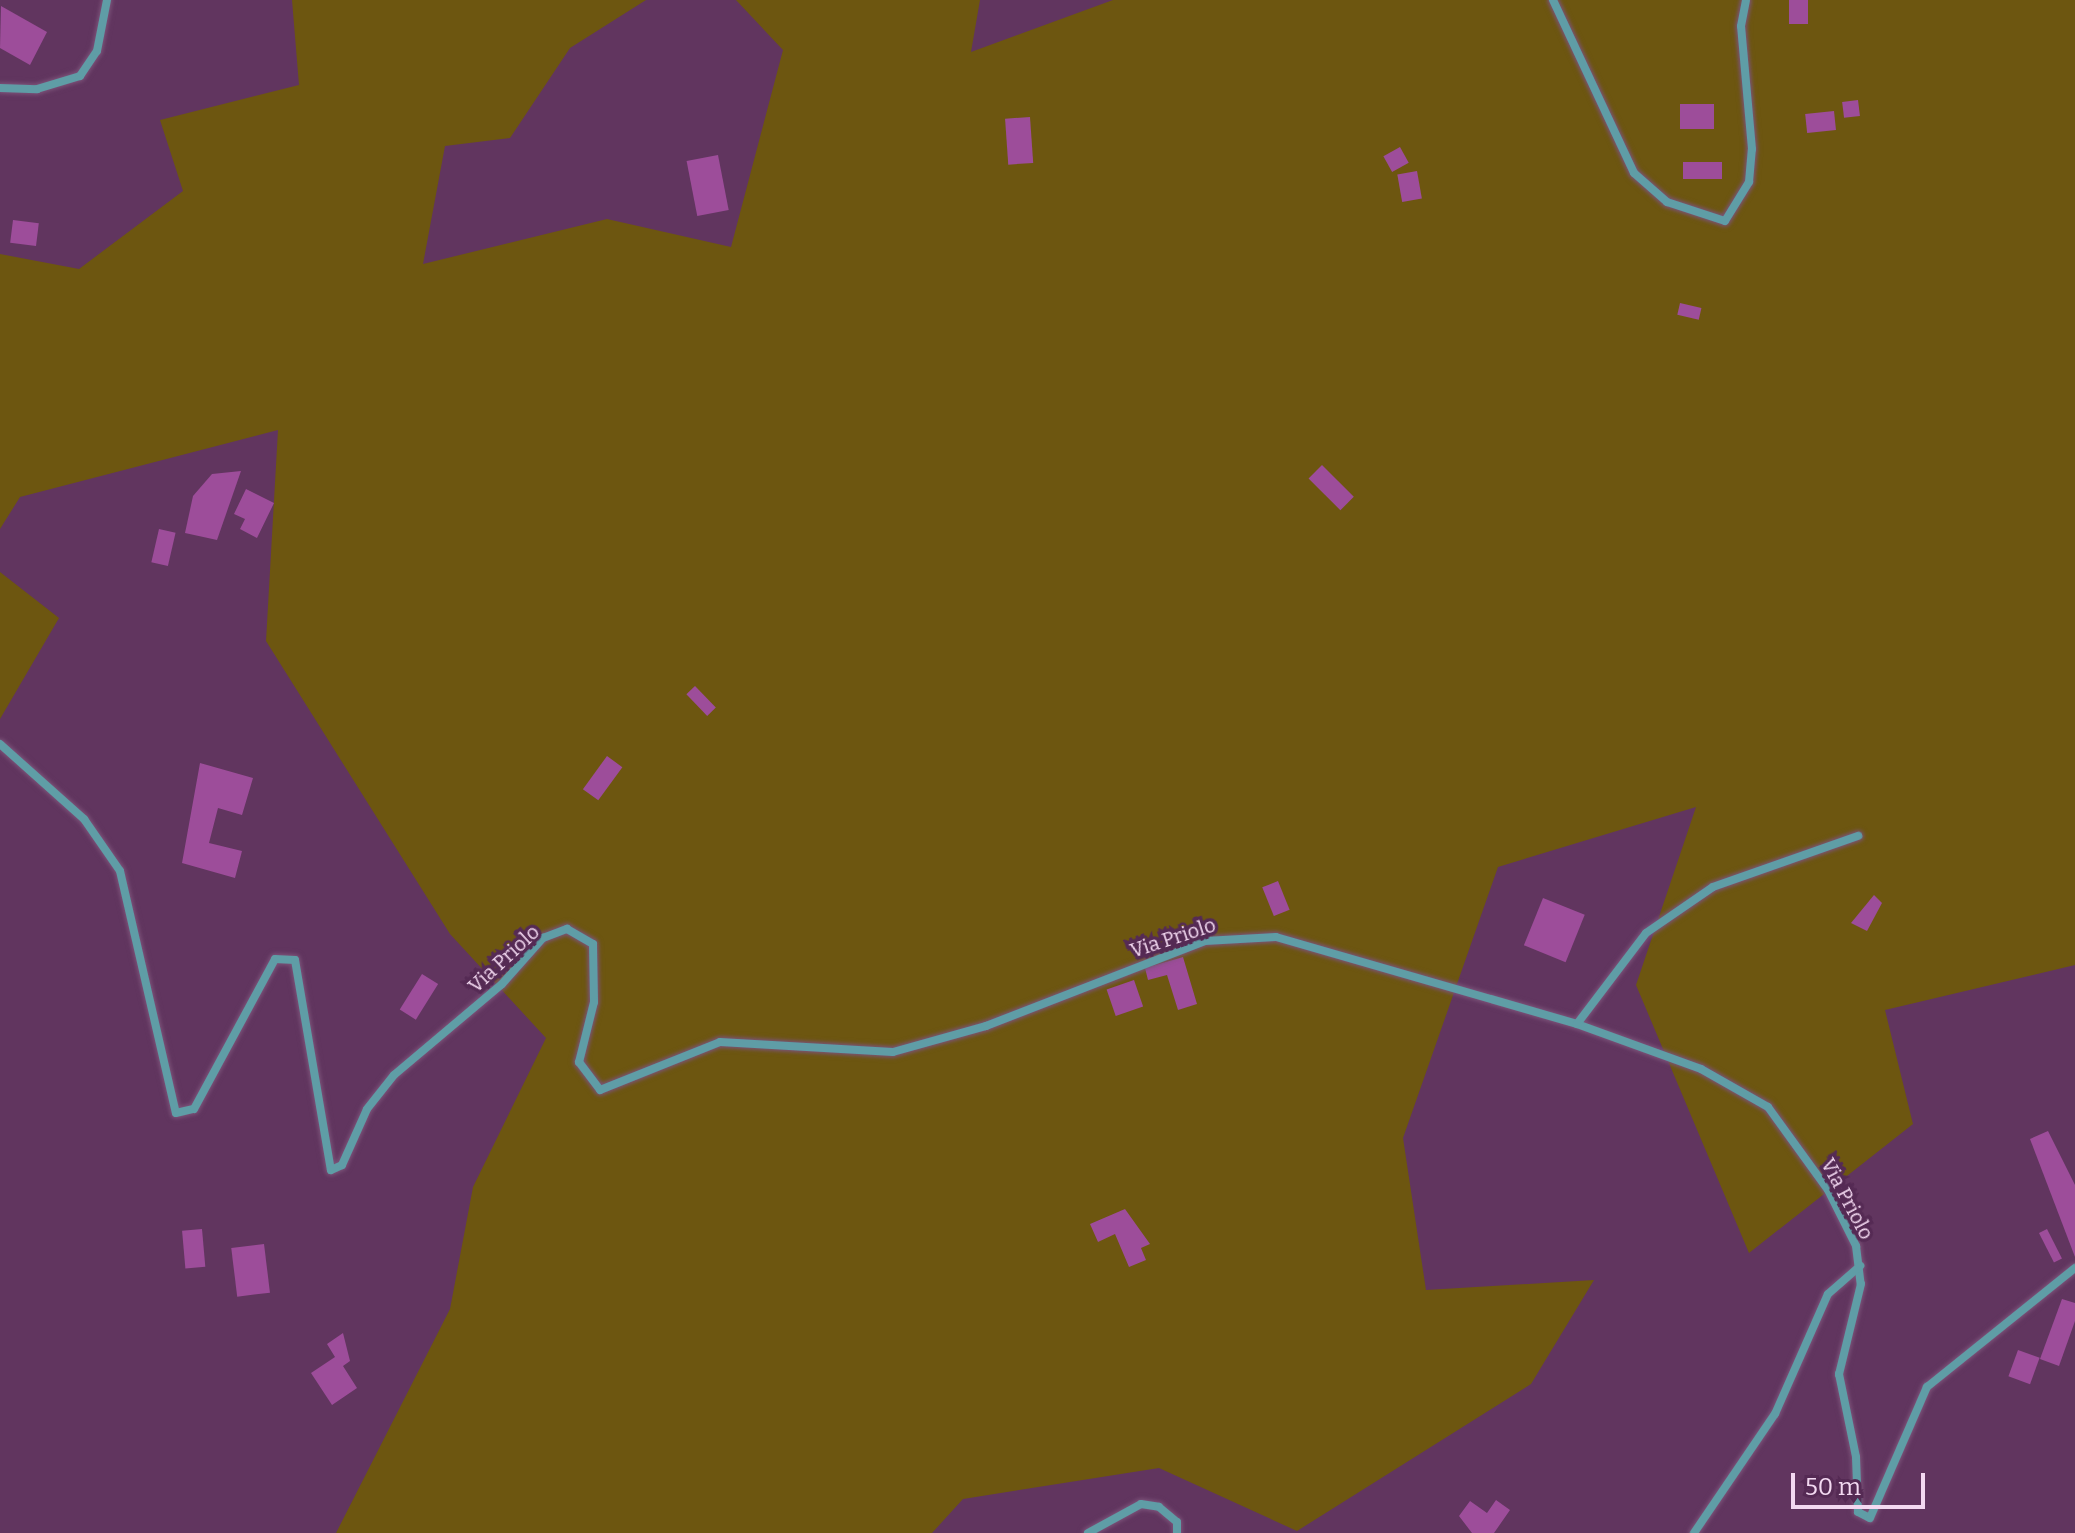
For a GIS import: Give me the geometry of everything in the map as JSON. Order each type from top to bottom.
[{"type":"street","points":[[0,88],[37,89],[80,76],[97,51],[107,0]]},
{"type":"street","points":[[1553,0],[1634,173],[1667,202],[1725,221],[1749,182],[1752,149],[1741,26],[1746,0]]},
{"type":"street","name":"Via Priolo","points":[[0,744],[84,819],[120,871],[176,1113],[194,1109],[275,959],[295,960],[331,1170],[342,1165],[367,1109],[394,1075],[502,984],[543,938],[567,929],[593,944],[594,1002],[579,1062],[586,1080],[600,1090],[720,1042],[857,1054],[902,1050],[986,1026],[1158,956],[1241,936],[1356,955],[1577,1024],[1701,1069],[1768,1107],[1828,1190],[1860,1266],[1839,1374],[1856,1457],[1858,1512],[1870,1518],[1927,1387],[2075,1268]]},
{"type":"street","points":[[1577,1024],[1646,933],[1713,887],[1858,836]]},
{"type":"street","points":[[1694,1533],[1775,1414],[1828,1294],[1860,1266]]},
{"type":"street","points":[[1088,1533],[1141,1504],[1159,1507],[1177,1522],[1177,1533]]},
{"type":"shaded area","points":[[292,0],[646,0],[570,48],[510,138],[445,146],[423,264],[607,219],[731,247],[783,50],[736,0],[980,0],[971,52],[1113,0],[2075,0],[2075,965],[1885,1010],[1913,1124],[1749,1253],[1636,985],[1696,807],[1498,867],[1403,1138],[1426,1290],[1594,1280],[1531,1384],[1297,1531],[1159,1468],[963,1499],[932,1533],[336,1533],[450,1309],[473,1187],[546,1038],[450,934],[266,641],[278,430],[20,497],[0,529],[0,254],[79,269],[183,191],[160,120],[299,85]]},
{"type":"shaded area","points":[[0,572],[59,618],[0,719]]},
{"type":"building","points":[[1789,0],[1808,0],[1808,24],[1789,24]]},
{"type":"building","points":[[1,6],[47,32],[30,65],[0,48]]},
{"type":"building","points":[[1858,100],[1860,116],[1844,118],[1842,102]]},
{"type":"building","points":[[1680,104],[1714,104],[1714,129],[1680,129]]},
{"type":"building","points":[[1834,111],[1836,130],[1807,133],[1805,114]]},
{"type":"building","points":[[1030,117],[1033,163],[1008,165],[1005,119]]},
{"type":"building","points":[[1400,147],[1409,163],[1392,172],[1383,156]]},
{"type":"building","points":[[718,155],[729,210],[697,216],[687,161]]},
{"type":"building","points":[[1683,162],[1722,162],[1722,179],[1683,179]]},
{"type":"building","points":[[1417,171],[1422,199],[1402,202],[1397,174]]},
{"type":"building","points":[[13,220],[39,223],[36,246],[10,243]]},
{"type":"building","points":[[1680,303],[1701,308],[1699,320],[1677,315]]},
{"type":"building","points":[[1322,465],[1354,497],[1340,510],[1309,478]]},
{"type":"building","points":[[241,471],[217,540],[185,533],[193,496],[212,474]]},
{"type":"building","points":[[246,489],[274,503],[257,538],[240,529],[245,519],[234,514]]},
{"type":"building","points":[[159,529],[176,533],[168,566],[151,562]]},
{"type":"building","points":[[695,686],[716,708],[707,716],[686,694]]},
{"type":"building","points":[[607,756],[622,767],[598,800],[583,789]]},
{"type":"building","points":[[200,763],[253,778],[242,815],[218,808],[209,843],[242,851],[235,878],[182,863]]},
{"type":"building","points":[[1278,881],[1290,910],[1274,916],[1262,887]]},
{"type":"building","points":[[1874,895],[1882,903],[1867,931],[1851,923]]},
{"type":"building","points":[[1543,898],[1585,915],[1566,962],[1524,945]]},
{"type":"building","points":[[1183,957],[1197,1004],[1178,1010],[1167,975],[1148,980],[1145,968]]},
{"type":"building","points":[[422,974],[438,984],[416,1020],[400,1010]]},
{"type":"building","points":[[1134,980],[1143,1006],[1116,1016],[1107,989]]},
{"type":"building","points":[[2048,1131],[2075,1185],[2075,1257],[2030,1139]]},
{"type":"building","points":[[1125,1209],[1150,1244],[1141,1248],[1146,1260],[1129,1267],[1115,1234],[1098,1242],[1090,1224]]},
{"type":"building","points":[[202,1229],[205,1267],[185,1269],[182,1231]]},
{"type":"building","points":[[2047,1229],[2062,1258],[2054,1262],[2039,1233]]},
{"type":"building","points":[[264,1244],[270,1293],[237,1297],[231,1248]]},
{"type":"building","points":[[2062,1299],[2075,1303],[2075,1321],[2059,1366],[2040,1359]]},
{"type":"building","points":[[343,1333],[350,1361],[343,1366],[357,1388],[332,1405],[311,1373],[335,1357],[327,1344]]},
{"type":"building","points":[[2018,1350],[2040,1358],[2030,1384],[2008,1376]]},
{"type":"building","points":[[1496,1500],[1510,1510],[1494,1533],[1472,1533],[1459,1516],[1470,1501],[1487,1513]]}]
